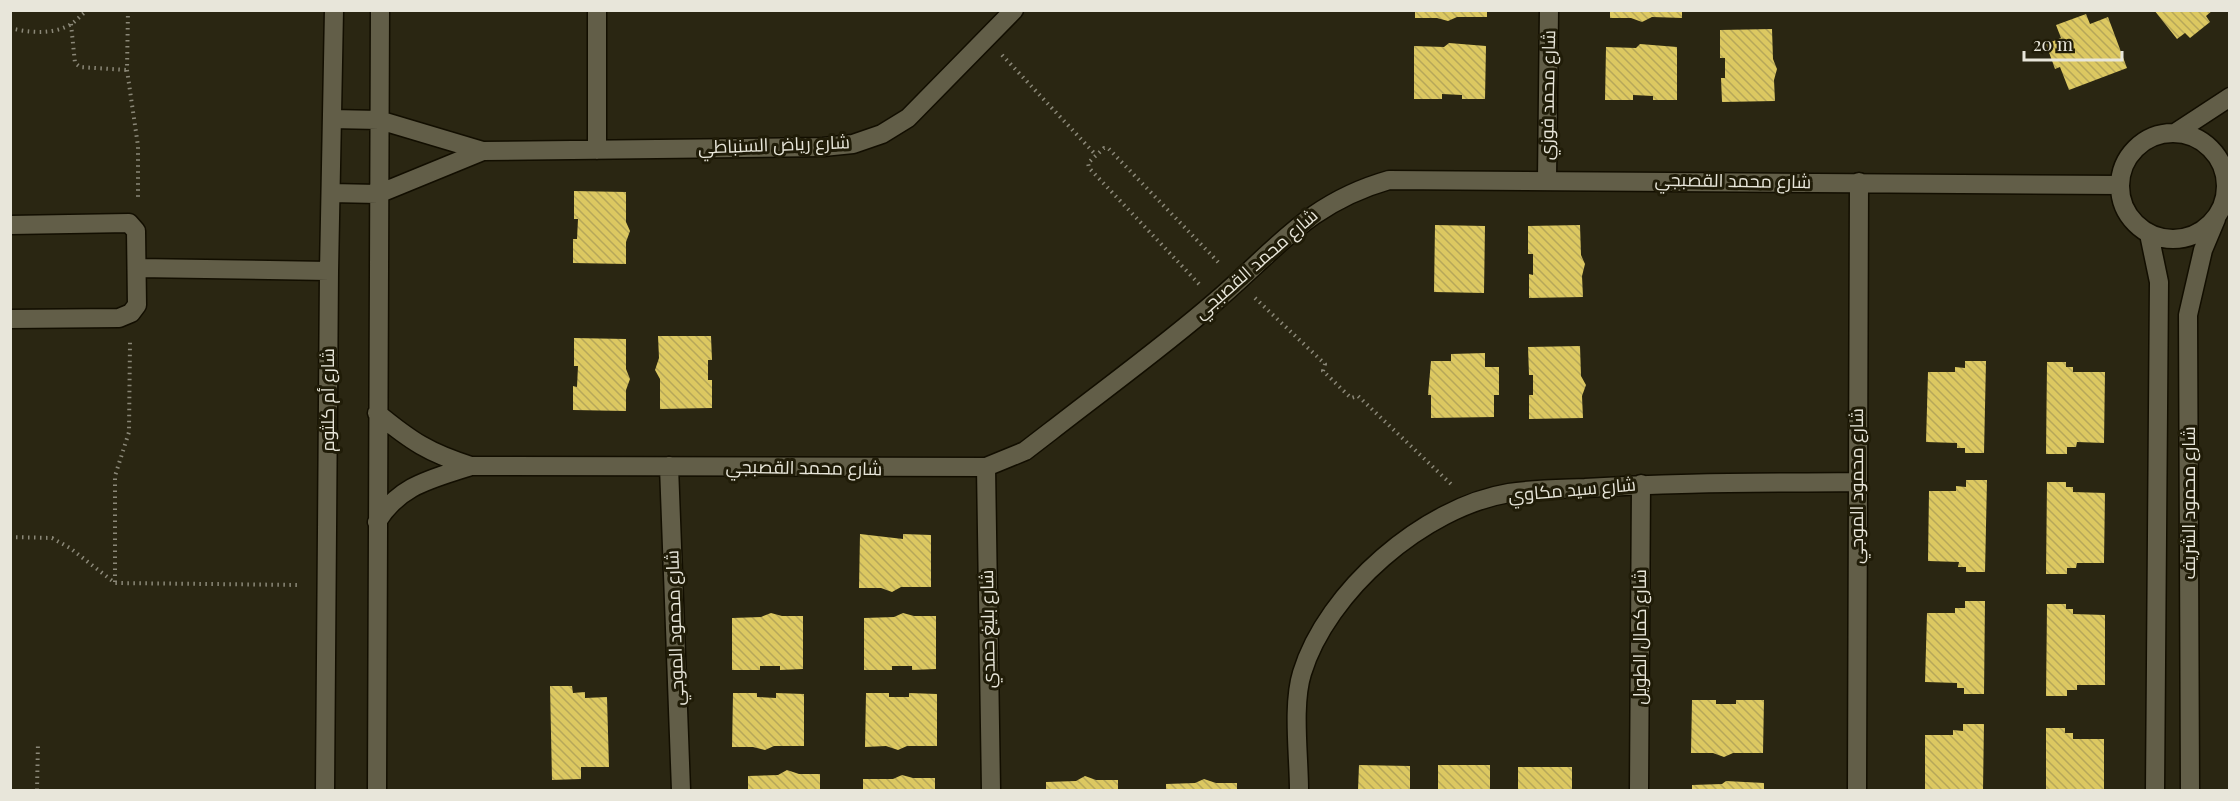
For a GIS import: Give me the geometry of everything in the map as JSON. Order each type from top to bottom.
[{"type":"street","name":"شارع أم كلثوم","points":[[325,790],[329,271],[334,10]]},
{"type":"street","points":[[377,790],[380,10]]},
{"type":"street","points":[[597,10],[597,150]]},
{"type":"street","name":"شارع رياض السنباطي","points":[[332,119],[379,120],[483,152],[823,147],[854,144],[882,134],[908,118],[1014,10]]},
{"type":"street","name":"شارع محمد فوزي","points":[[1547,179],[1549,10]]},
{"type":"street","points":[[2175,133],[2229,97]]},
{"type":"street","points":[[2175,133],[2197,138],[2214,153],[2225,173],[2228,191],[2216,219],[2202,232],[2185,238],[2167,240],[2149,234],[2133,222],[2123,205],[2120,185],[2124,165],[2136,147],[2154,136],[2175,133]]},
{"type":"street","name":"شارع رياض السنباطي","points":[[378,194],[483,152]]},
{"type":"street","name":"شارع محمد القصبجي","points":[[377,413],[414,443],[442,457],[471,466],[986,468],[1025,451],[1216,301],[1302,223],[1328,203],[1357,189],[1389,180],[1547,179],[2120,185]]},
{"type":"street","name":"شارع محمود الموجي","points":[[1857,790],[1859,182]]},
{"type":"street","points":[[331,193],[378,194]]},
{"type":"street","name":"شارع محمود الشريف","points":[[2190,790],[2188,315],[2203,250],[2216,219]]},
{"type":"street","points":[[10,225],[129,223],[136,231],[138,268],[136,305],[131,313],[119,318],[10,319]]},
{"type":"street","name":"شارع محمود الشريف","points":[[2149,234],[2159,282],[2155,790]]},
{"type":"street","points":[[138,268],[329,271]]},
{"type":"street","name":"شارع محمد القصبجي","points":[[377,522],[388,504],[405,491],[471,466]]},
{"type":"street","name":"شارع محمود الموجي","points":[[669,466],[681,790]]},
{"type":"street","name":"شارع بليغ حمدي","points":[[986,468],[991,790]]},
{"type":"street","name":"شارع سيد مكاوي","points":[[1299,790],[1299,705],[1302,674],[1315,644],[1342,601],[1376,563],[1445,514],[1508,493],[1641,484],[1857,483]]},
{"type":"street","name":"شارع كمال الطويل","points":[[1639,790],[1641,484]]},
{"type":"path","points":[[10,28],[25,32],[49,32],[71,24],[88,10]]},
{"type":"path","points":[[128,10],[127,70],[138,146],[136,231]]},
{"type":"path","points":[[71,24],[75,63],[80,67],[127,70]]},
{"type":"path","points":[[986,39],[1096,155]]},
{"type":"path","points":[[1216,301],[1089,168],[1088,163],[1104,148],[1108,148],[1237,282],[1325,364],[1323,371],[1351,398],[1358,396],[1472,504]]},
{"type":"path","points":[[115,583],[115,476],[129,432],[131,313]]},
{"type":"path","points":[[10,537],[52,538],[115,583],[326,585]]},
{"type":"path","points":[[37,790],[38,742]]},
{"type":"building","points":[[1415,10],[1487,10],[1487,17],[1457,17],[1448,21],[1437,18],[1415,18]]},
{"type":"building","points":[[1610,10],[1682,10],[1682,18],[1652,17],[1642,22],[1631,18],[1610,18]]},
{"type":"building","points":[[2154,10],[2213,10],[2206,16],[2210,22],[2190,38],[2185,33],[2177,39]]},
{"type":"building","points":[[2086,14],[2090,24],[2108,17],[2127,68],[2069,90],[2060,67],[2055,69],[2046,44],[2061,38],[2056,25]]},
{"type":"building","points":[[1772,29],[1773,59],[1777,69],[1774,80],[1775,101],[1722,102],[1721,78],[1725,78],[1725,58],[1720,58],[1720,30]]},
{"type":"building","points":[[1449,43],[1486,46],[1485,99],[1462,99],[1462,95],[1442,94],[1442,99],[1414,99],[1414,46],[1444,47]]},
{"type":"building","points":[[1640,44],[1677,47],[1677,100],[1653,100],[1653,96],[1633,95],[1633,100],[1605,100],[1606,47],[1636,48]]},
{"type":"building","points":[[574,191],[626,192],[626,222],[630,231],[626,242],[626,264],[573,263],[573,239],[577,239],[578,219],[574,219]]},
{"type":"building","points":[[1435,225],[1485,226],[1484,293],[1434,292]]},
{"type":"building","points":[[1580,225],[1581,255],[1585,264],[1582,276],[1583,297],[1529,298],[1529,274],[1533,275],[1533,254],[1528,254],[1528,226]]},
{"type":"building","points":[[658,336],[711,336],[712,360],[708,360],[708,380],[712,380],[712,408],[660,409],[660,379],[655,370],[659,358]]},
{"type":"building","points":[[574,338],[626,339],[626,369],[630,379],[626,390],[626,411],[573,410],[573,386],[577,387],[578,366],[574,366]]},
{"type":"building","points":[[1580,346],[1581,376],[1586,385],[1582,396],[1583,418],[1529,419],[1529,395],[1533,395],[1533,375],[1529,375],[1528,347]]},
{"type":"building","points":[[1485,353],[1485,367],[1499,367],[1499,395],[1494,395],[1494,417],[1431,418],[1431,395],[1428,395],[1431,361],[1451,361],[1451,354]]},
{"type":"building","points":[[1965,361],[1986,361],[1984,453],[1965,453],[1965,448],[1957,448],[1957,443],[1926,442],[1928,372],[1955,372],[1955,367],[1965,368]]},
{"type":"building","points":[[2047,362],[2066,362],[2066,367],[2073,367],[2073,372],[2105,372],[2104,443],[2077,442],[2076,447],[2067,447],[2067,454],[2046,454]]},
{"type":"building","points":[[1966,480],[1987,480],[1985,572],[1966,572],[1966,567],[1958,567],[1959,562],[1928,561],[1929,491],[1956,491],[1956,486],[1966,487]]},
{"type":"building","points":[[2047,482],[2066,482],[2066,487],[2073,487],[2073,492],[2105,493],[2104,563],[2077,563],[2076,568],[2067,568],[2067,574],[2046,574]]},
{"type":"building","points":[[860,534],[903,539],[903,534],[931,535],[931,587],[901,587],[892,592],[881,588],[859,588]]},
{"type":"building","points":[[1965,601],[1985,601],[1984,694],[1964,694],[1964,688],[1957,688],[1957,683],[1925,682],[1927,613],[1955,613],[1955,608],[1965,608]]},
{"type":"building","points":[[2047,604],[2066,604],[2066,609],[2073,609],[2073,614],[2105,615],[2105,685],[2077,685],[2077,690],[2067,690],[2067,696],[2046,696]]},
{"type":"building","points":[[771,613],[782,616],[803,616],[803,669],[780,670],[780,666],[760,666],[760,670],[732,670],[732,618],[761,617]]},
{"type":"building","points":[[903,613],[914,616],[936,616],[936,669],[912,670],[912,666],[892,666],[892,670],[864,670],[864,618],[894,617]]},
{"type":"building","points":[[550,686],[572,686],[573,693],[585,692],[585,698],[607,697],[609,767],[581,767],[581,779],[552,780]]},
{"type":"building","points":[[733,693],[757,693],[757,697],[776,698],[776,693],[804,694],[804,746],[774,746],[765,750],[753,747],[732,747]]},
{"type":"building","points":[[866,693],[889,693],[889,697],[909,697],[909,693],[937,694],[937,746],[907,746],[898,750],[886,746],[865,747]]},
{"type":"building","points":[[1692,700],[1716,700],[1716,704],[1736,704],[1736,700],[1764,700],[1763,753],[1733,753],[1724,757],[1713,753],[1691,753]]},
{"type":"building","points":[[1963,724],[1984,724],[1983,790],[1925,790],[1925,735],[1953,735],[1953,730],[1963,731]]},
{"type":"building","points":[[2046,728],[2065,728],[2065,733],[2073,733],[2073,739],[2104,739],[2104,790],[2046,790]]},
{"type":"building","points":[[1359,765],[1410,766],[1410,790],[1358,790]]},
{"type":"building","points":[[1438,765],[1490,765],[1490,790],[1438,790]]},
{"type":"building","points":[[1518,767],[1572,767],[1572,790],[1518,790]]},
{"type":"building","points":[[787,770],[799,774],[820,774],[820,790],[748,790],[748,776],[778,775]]},
{"type":"building","points":[[902,775],[913,778],[935,778],[935,790],[863,790],[863,779],[893,779]]},
{"type":"building","points":[[1085,776],[1096,780],[1118,780],[1118,790],[1046,790],[1046,782],[1076,781]]},
{"type":"building","points":[[1204,779],[1216,783],[1237,783],[1237,790],[1166,790],[1166,784],[1195,783]]},
{"type":"building","points":[[1726,781],[1764,783],[1764,790],[1692,790],[1692,785],[1722,784]]}]
